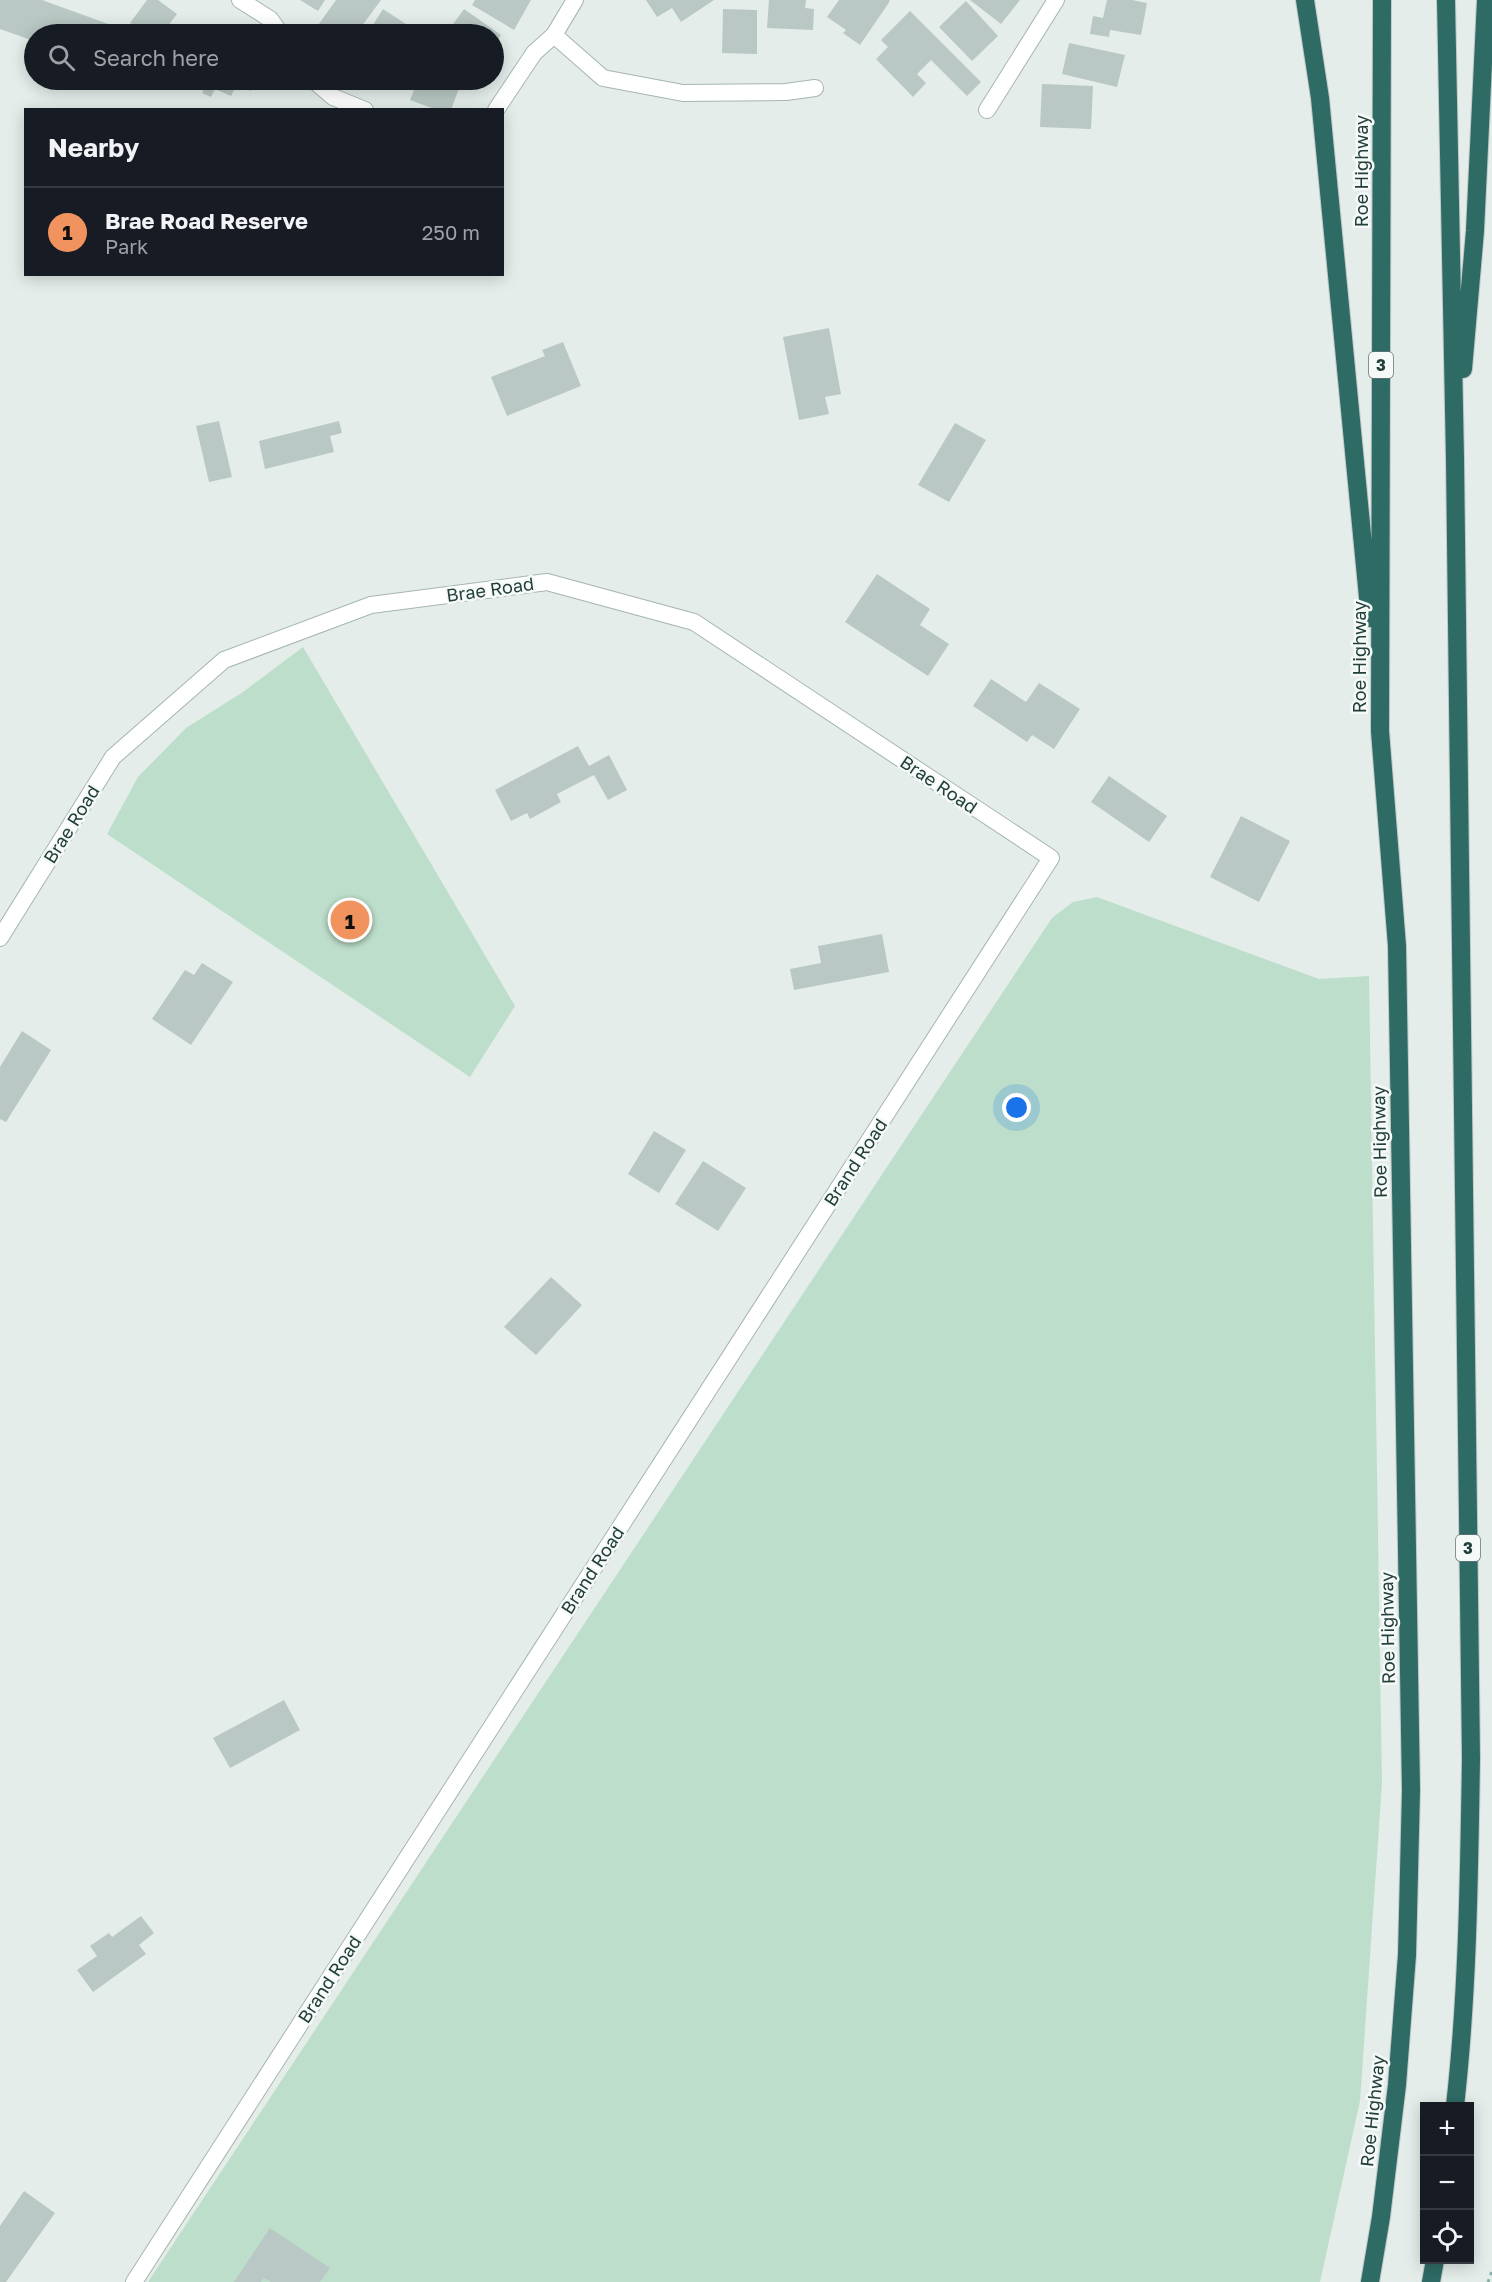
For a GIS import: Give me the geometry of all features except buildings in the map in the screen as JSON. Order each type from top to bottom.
[{"type":"highway","points":[[1305,0],[1320,98],[1380,731]]},
{"type":"highway","name":"Roe Highway","points":[[1370,2282],[1381,2217],[1397,2085],[1407,1955],[1411,1790],[1397,946],[1380,731],[1382,0]]},
{"type":"highway","name":"3","points":[[1446,0],[1455,459],[1471,1759],[1469,1909],[1461,2059],[1456,2102]]},
{"type":"highway","points":[[1455,459],[1475,231],[1486,0]]},
{"type":"highway","points":[[1431,2282],[1434,2264]]},
{"type":"street","points":[[240,0],[270,19],[274,24]]},
{"type":"street","points":[[497,108],[534,52],[554,35],[575,0]]},
{"type":"street","points":[[987,110],[1056,0]]},
{"type":"street","points":[[554,35],[603,78],[683,93],[786,92],[815,88]]},
{"type":"street","points":[[323,90],[333,97],[360,108]]},
{"type":"street","name":"Brae Road","points":[[0,938],[113,757],[224,660],[371,605],[546,582],[693,622],[1051,858]]},
{"type":"street","name":"Brand Road","points":[[134,2282],[1051,858]]},
{"type":"path","points":[[1488,2282],[1492,2271]]},
{"type":"green space","points":[[303,647],[515,1006],[470,1077],[107,834],[138,777],[186,728],[243,692]]},
{"type":"green space","points":[[1097,897],[1319,979],[1369,976],[1382,1783],[1360,2101],[1320,2282],[148,2282],[1052,918],[1073,902]]},
{"type":"place","name":"Brae Road Reserve","points":[[350,920]]}]
